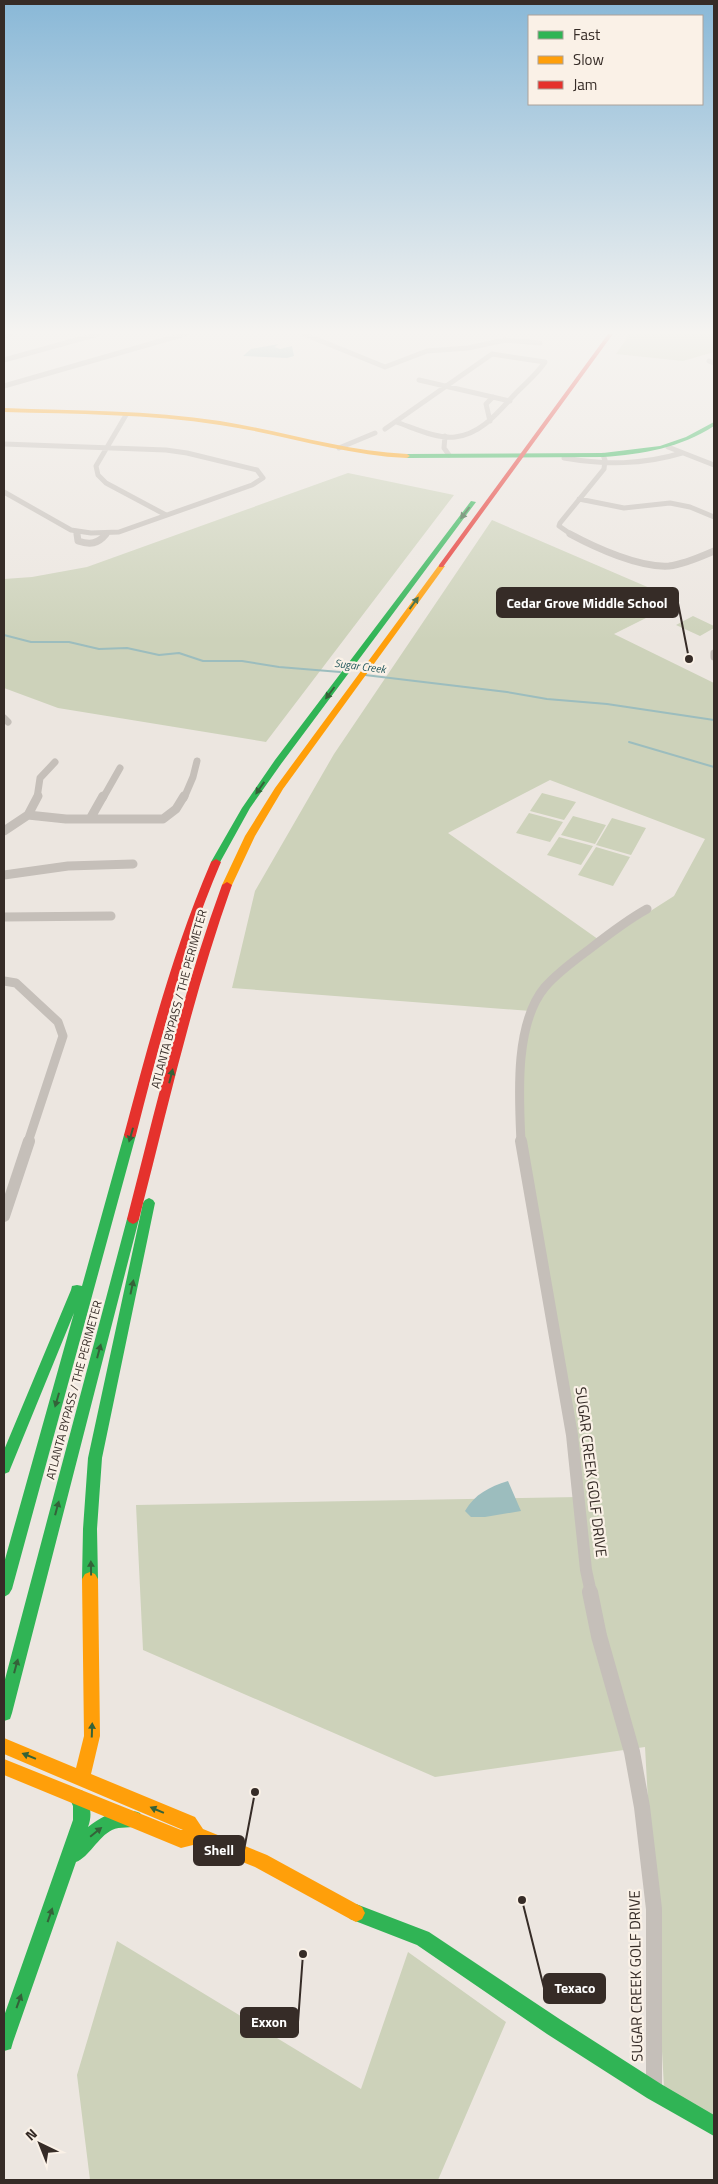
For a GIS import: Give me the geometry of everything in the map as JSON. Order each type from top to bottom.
[{"type":"main road","points":[[282,436],[381,456],[454,448],[486,455],[546,455],[604,460],[668,447],[696,436]]},
{"type":"main road","name":"ATLANTA BYPASS / THE PERIMETER","points":[[4,1589],[183,946],[218,858],[242,816],[289,748],[523,436]]},
{"type":"main road","name":"ATLANTA BYPASS / THE PERIMETER","points":[[4,1713],[192,995],[213,922],[223,896],[240,857],[260,819],[306,751],[536,436]]},
{"type":"main road","points":[[4,2042],[82,1820],[81,1804],[77,1797],[92,1736],[90,1529],[95,1458],[147,1214],[165,1100]]},
{"type":"main road","points":[[4,1467],[107,1218]]},
{"type":"main road","points":[[4,1746],[189,1823],[196,1835],[261,1862],[354,1912],[423,1938],[481,1979],[654,2091],[714,2126]]},
{"type":"main road","points":[[4,1768],[181,1839],[196,1835]]},
{"type":"main road","points":[[68,1863],[79,1848],[97,1830],[110,1821],[134,1819]]},
{"type":"street","points":[[113,436],[96,466],[98,475],[106,483],[166,515]]},
{"type":"street","points":[[339,448],[369,436]]},
{"type":"street","points":[[446,436],[444,448],[454,448],[467,436]]},
{"type":"street","points":[[446,436],[454,448]]},
{"type":"street","points":[[444,443],[454,448]]},
{"type":"street","points":[[4,444],[106,447],[187,453],[257,470],[263,478],[252,485],[119,532],[106,534],[78,532],[64,527],[4,492]]},
{"type":"street","points":[[668,447],[714,466]]},
{"type":"street","points":[[564,458],[651,462],[682,453]]},
{"type":"street","points":[[604,460],[579,499],[560,523],[559,526],[562,529],[635,561],[654,566],[677,566],[714,551]]},
{"type":"street","points":[[579,499],[624,508],[670,503],[684,505],[714,517]]},
{"type":"street","points":[[78,532],[78,541],[88,544],[100,542],[106,534]]},
{"type":"street","points":[[28,815],[40,818],[158,820],[169,816],[192,781],[197,761]]},
{"type":"street","points":[[4,831],[28,815],[38,796],[40,778],[55,762]]},
{"type":"street","points":[[90,819],[120,768]]},
{"type":"street","points":[[4,875],[68,866],[133,864]]},
{"type":"street","name":"SUGAR CREEK GOLF DRIVE","points":[[647,909],[569,964],[544,988],[533,1008],[526,1031],[518,1076],[521,1145],[532,1197],[572,1435],[586,1570],[599,1636],[632,1752],[642,1807],[654,1909],[654,2091]]},
{"type":"street","points":[[4,917],[111,916]]},
{"type":"street","points":[[4,981],[16,984],[58,1022],[63,1036],[4,1216]]},
{"type":"green space","points":[[348,473],[454,495],[266,742],[58,708],[4,688],[4,579],[32,577],[87,567]]},
{"type":"green space","points":[[492,520],[680,601],[614,634],[714,683],[714,2136],[665,2105],[645,1747],[435,1777],[143,1650],[136,1505],[578,1497],[519,1131],[521,1059],[531,1011],[232,988],[255,891],[334,754]],"holes":[[[550,780],[705,839],[674,896],[602,942],[448,833]]]},
{"type":"green space","points":[[693,616],[714,626],[714,628],[700,636],[676,625]]},
{"type":"green space","points":[[542,793],[576,802],[564,820],[530,811]]},
{"type":"green space","points":[[529,813],[563,822],[550,842],[516,833]]},
{"type":"green space","points":[[573,816],[606,825],[595,844],[561,835]]},
{"type":"green space","points":[[612,818],[646,828],[631,855],[596,845]]},
{"type":"green space","points":[[559,837],[593,846],[581,865],[547,855]]},
{"type":"green space","points":[[596,847],[630,857],[613,886],[578,875]]},
{"type":"green space","points":[[117,1941],[361,2089],[408,1952],[506,2022],[438,2180],[90,2180],[77,2075]]},
{"type":"water","points":[[508,1481],[521,1511],[485,1517],[471,1517],[465,1511],[473,1500],[483,1492]]},
{"type":"waterway","name":"Sugar Creek","points":[[4,635],[31,642],[69,642],[99,649],[127,648],[159,655],[179,653],[203,661],[242,661],[279,667],[340,672]]},
{"type":"waterway","name":"Sugar Creek","points":[[365,675],[507,692],[547,699],[607,704],[714,720]]},
{"type":"waterway","points":[[629,742],[714,767]]},
{"type":"traffic: fast","points":[[407,456],[603,455],[633,453],[661,448],[694,436]]},
{"type":"traffic: fast","points":[[216,862],[246,808],[278,762],[473,502]]},
{"type":"traffic: fast","points":[[4,1589],[130,1135]]},
{"type":"traffic: fast","points":[[90,1579],[90,1529],[95,1458],[149,1203]]},
{"type":"traffic: fast","points":[[4,1713],[133,1219]]},
{"type":"traffic: fast","points":[[4,1467],[77,1290]]},
{"type":"traffic: fast","points":[[4,2042],[82,1820],[81,1804],[77,1797]]},
{"type":"traffic: fast","points":[[74,1854],[87,1839],[110,1821],[134,1819]]},
{"type":"traffic: fast","points":[[356,1913],[423,1938],[554,2027],[654,2091],[714,2126]]},
{"type":"traffic: slow","points":[[283,436],[359,452],[407,456]]},
{"type":"traffic: slow","points":[[227,885],[250,836],[279,788],[441,566]]},
{"type":"traffic: slow","points":[[82,1778],[92,1736],[90,1579]]},
{"type":"traffic: slow","points":[[4,1746],[189,1823],[197,1835],[261,1861],[356,1913]]},
{"type":"traffic: slow","points":[[4,1767],[181,1839],[197,1835]]},
{"type":"traffic: jam","points":[[441,566],[536,436]]},
{"type":"traffic: jam","points":[[130,1135],[178,962],[189,928],[216,862]]},
{"type":"traffic: jam","points":[[133,1219],[189,1004],[210,932],[227,885]]},
{"type":"place","name":"Cedar Grove Middle School","points":[[689,659]]},
{"type":"place","name":"Shell","points":[[255,1792]]},
{"type":"place","name":"Texaco","points":[[522,1900]]},
{"type":"place","name":"Exxon","points":[[303,1954]]}]
